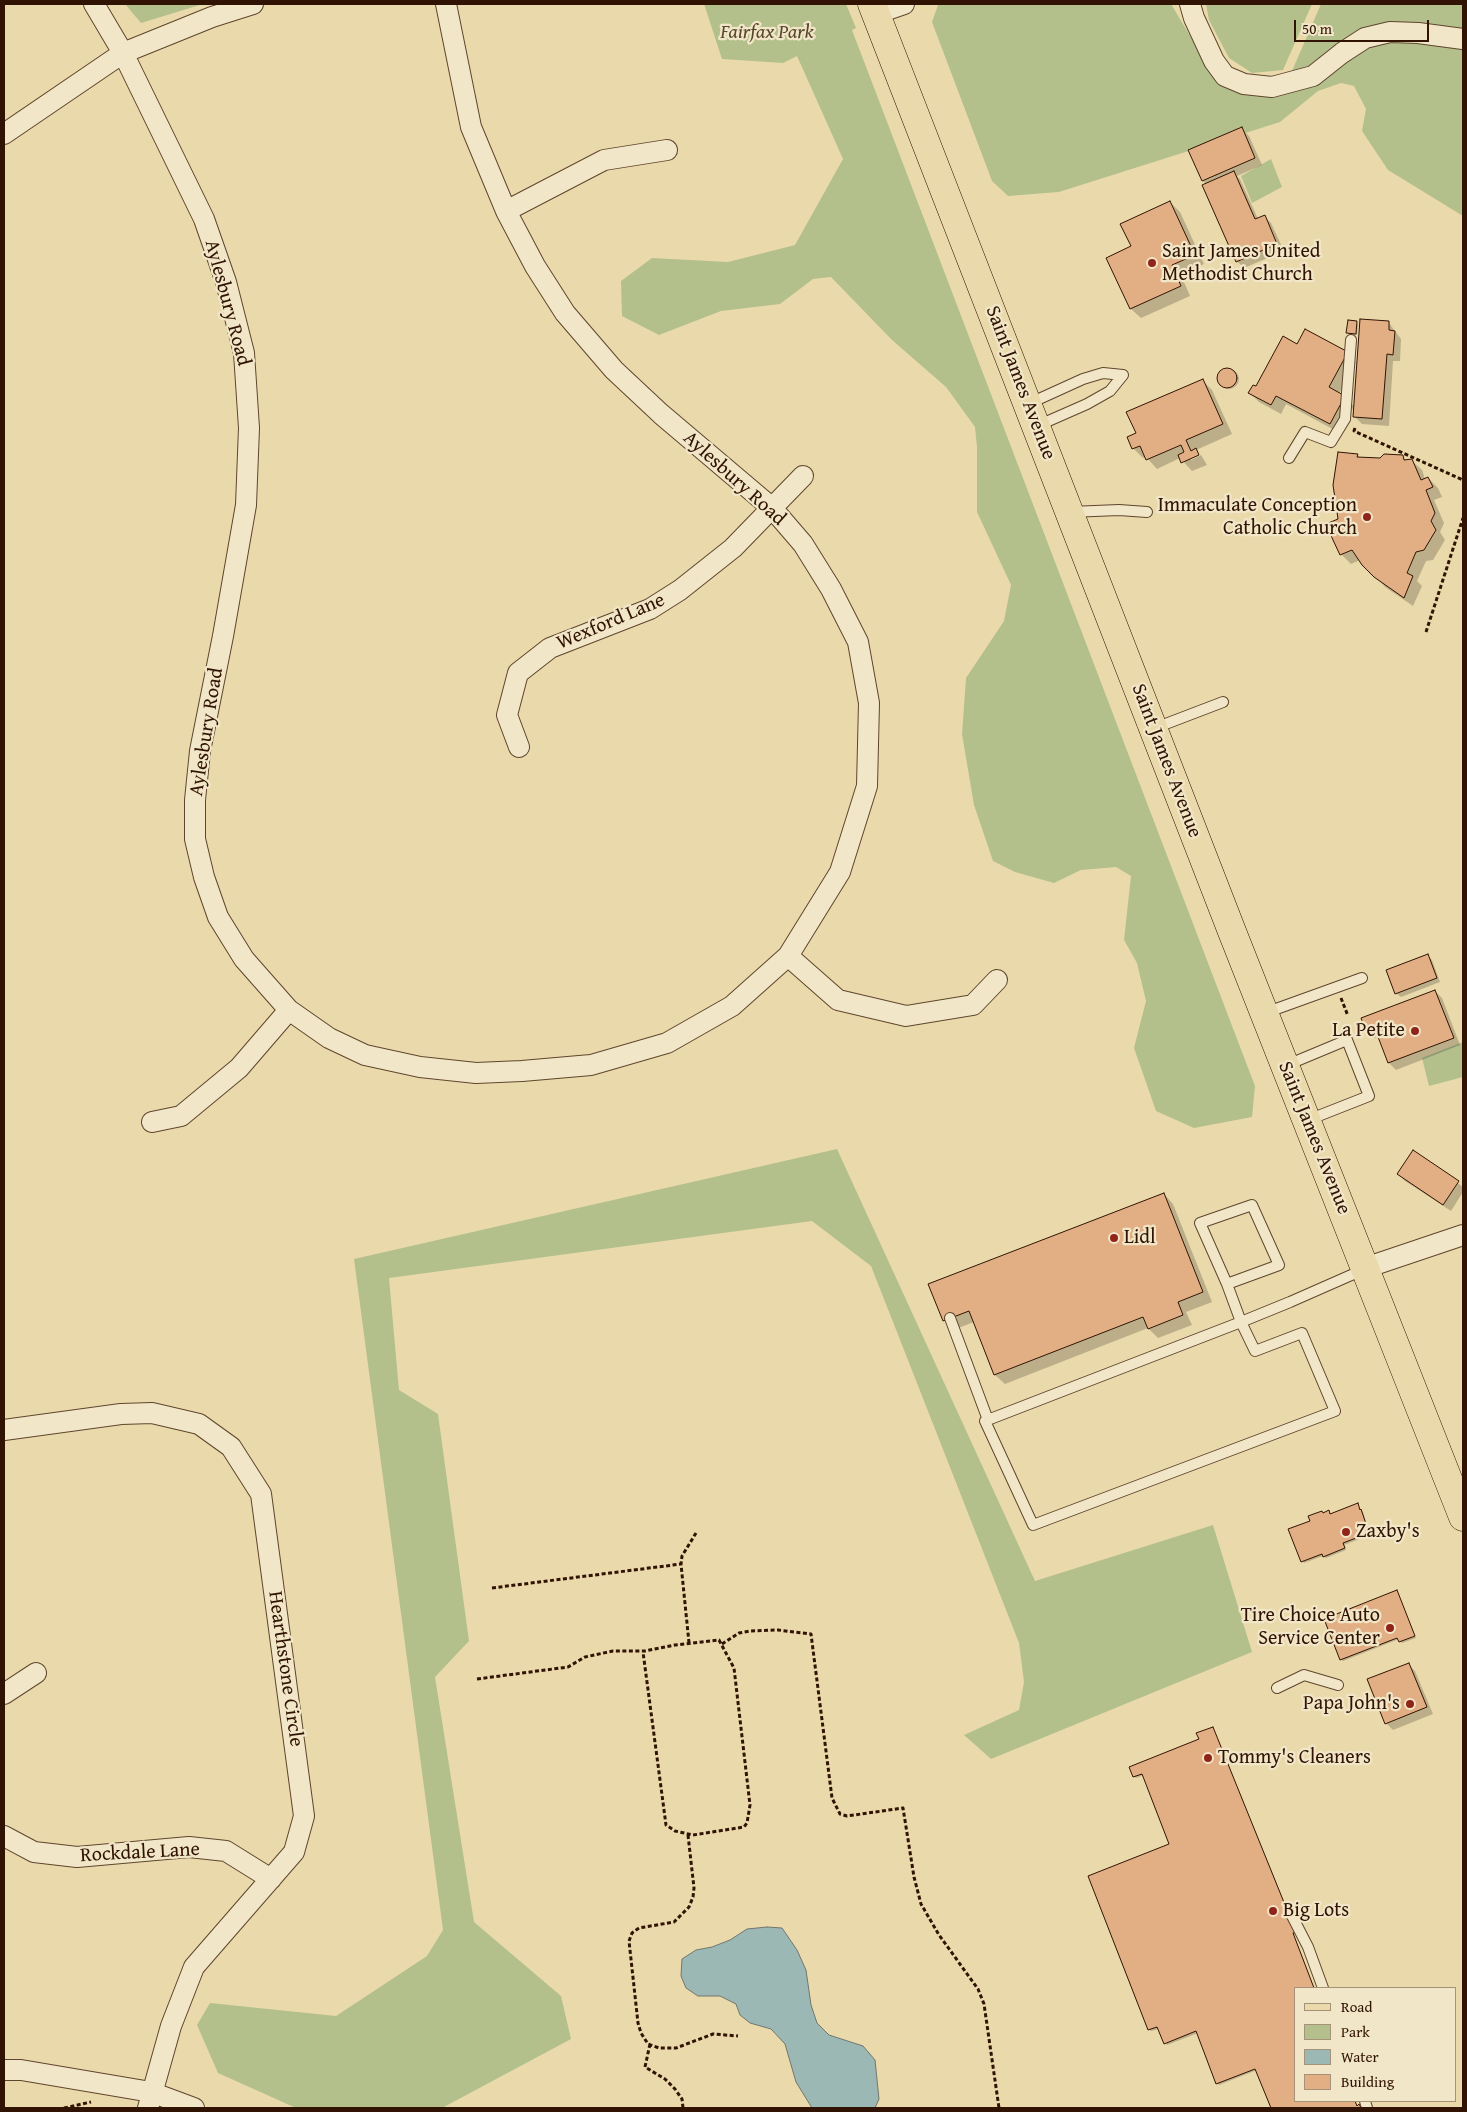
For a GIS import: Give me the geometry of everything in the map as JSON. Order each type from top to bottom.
[{"type":"main road","name":"Saint James Avenue","points":[[874,9],[1264,1013],[1463,1517]]},
{"type":"street","name":"Aylesbury Road","points":[[94,4],[123,53],[204,218],[226,282],[244,353],[249,428],[246,505],[200,751],[195,800],[195,839],[204,877],[218,917],[244,959],[289,1010],[330,1038],[365,1055],[420,1067],[476,1073],[591,1065],[675,1039],[732,1006],[788,956],[840,872],[867,786],[869,703],[858,642],[831,589],[803,544],[772,508],[661,414],[614,370],[565,313],[535,266],[506,211],[471,127],[446,4]]},
{"type":"street","points":[[4,134],[123,53],[212,17],[253,4]]},
{"type":"street","points":[[874,9],[904,4]]},
{"type":"street","points":[[1190,4],[1194,18],[1214,61],[1225,76],[1244,84],[1272,87],[1313,76],[1365,38],[1390,32],[1418,33],[1463,39]]},
{"type":"street","points":[[506,211],[604,160],[667,150]]},
{"type":"street","name":"Wexford Lane","points":[[519,747],[507,715],[518,673],[550,648],[650,609],[680,590],[733,548],[803,476]]},
{"type":"street","points":[[788,956],[838,1000],[906,1016],[973,1006],[997,980]]},
{"type":"street","points":[[152,1122],[181,1116],[239,1068],[289,1010]]},
{"type":"street","points":[[1365,1268],[1463,1234]]},
{"type":"street","name":"Hearthstone Circle","points":[[4,1430],[121,1414],[152,1413],[199,1424],[232,1447],[261,1494],[304,1816],[294,1852],[194,1967],[171,2026],[149,2100]]},
{"type":"street","points":[[4,1694],[36,1673]]},
{"type":"street","name":"Rockdale Lane","points":[[4,1836],[34,1852],[77,1857],[190,1847],[226,1851],[271,1880]]},
{"type":"street","points":[[4,2070],[20,2070],[149,2100],[194,2108]]},
{"type":"lane","points":[[1289,458],[1305,432],[1331,442],[1343,422],[1351,340]]},
{"type":"lane","points":[[1103,373],[1123,375],[1110,390],[1087,404],[1032,415],[1083,379],[1103,373]]},
{"type":"lane","points":[[1070,512],[1119,510],[1146,512]]},
{"type":"lane","points":[[1154,729],[1223,702]]},
{"type":"lane","points":[[1264,1013],[1362,978]]},
{"type":"lane","points":[[1285,1066],[1347,1040],[1369,1096],[1307,1120]]},
{"type":"lane","points":[[1227,1284],[1279,1265],[1252,1205],[1200,1223],[1227,1284],[1241,1322],[1255,1351],[1302,1333],[1335,1411],[1033,1525],[985,1421],[1241,1322],[1365,1268]]},
{"type":"lane","points":[[950,1318],[988,1420]]},
{"type":"lane","points":[[1277,1688],[1304,1675],[1338,1685]]},
{"type":"lane","points":[[1290,1912],[1308,1947],[1323,1987]]},
{"type":"path","points":[[1343,422],[1356,424],[1354,431],[1463,480]]},
{"type":"path","points":[[1426,632],[1463,518]]},
{"type":"path","points":[[690,1643],[681,1564],[682,1556],[696,1533]]},
{"type":"path","points":[[492,1588],[681,1564]]},
{"type":"path","points":[[722,1644],[739,1633],[750,1630],[778,1630],[811,1634],[832,1798],[840,1814],[847,1816],[903,1808],[914,1877],[921,1904],[939,1935],[978,1988],[984,2004],[999,2108]]},
{"type":"path","points":[[477,1678],[568,1667],[585,1657],[613,1651],[642,1652],[690,1643],[719,1640],[734,1668],[750,1804],[748,1823],[744,1827],[714,1833],[688,1834],[674,1831],[666,1825],[642,1652]]},
{"type":"path","points":[[688,1834],[694,1888],[689,1907],[674,1922],[639,1928],[632,1933],[629,1941],[638,2023],[641,2033],[648,2044],[659,2048],[676,2048],[713,2034],[738,2036]]},
{"type":"path","points":[[650,2044],[645,2066],[665,2079],[675,2089],[682,2099],[683,2108]]},
{"type":"green space","points":[[125,4],[203,4],[141,23]]},
{"type":"green space","name":"Fairfax Park","points":[[704,4],[846,4],[856,28],[852,30],[1255,1086],[1252,1117],[1194,1128],[1156,1111],[1134,1048],[1146,1001],[1137,963],[1124,940],[1131,876],[1116,867],[1081,870],[1054,883],[1015,872],[993,861],[974,805],[962,734],[966,678],[1004,621],[1011,585],[977,512],[977,447],[975,427],[946,387],[892,340],[831,277],[813,279],[780,304],[721,311],[659,335],[622,316],[621,281],[652,258],[728,262],[795,245],[843,159],[797,56],[783,63],[722,59]]},
{"type":"green space","points":[[1171,4],[1217,81],[1270,90],[1292,71],[1321,4],[1463,4],[1463,216],[1388,170],[1362,131],[1366,109],[1354,86],[1341,83],[1318,91],[1280,122],[1059,192],[1008,196],[992,181],[932,22],[938,5]]},
{"type":"green space","points":[[1206,4],[1312,4],[1283,70],[1252,73],[1229,58],[1209,20]]},
{"type":"green space","points":[[1271,159],[1282,187],[1252,203],[1241,176]]},
{"type":"green space","points":[[1463,1042],[1463,1077],[1429,1086],[1422,1058]]},
{"type":"green space","points":[[837,1149],[1035,1581],[1213,1525],[1252,1652],[991,1759],[964,1735],[1019,1710],[1024,1682],[1019,1643],[871,1266],[812,1221],[389,1278],[399,1390],[438,1414],[469,1641],[435,1677],[474,1922],[561,1996],[571,2039],[442,2108],[296,2108],[218,2073],[197,2025],[210,2003],[336,2016],[427,1956],[443,1930],[354,1259]]},
{"type":"water","points":[[782,1928],[797,1950],[806,1970],[811,2005],[817,2023],[829,2035],[863,2046],[875,2060],[879,2099],[875,2108],[812,2108],[796,2082],[785,2044],[771,2029],[750,2023],[740,2015],[736,2004],[720,1996],[698,1996],[686,1988],[681,1976],[682,1959],[696,1950],[712,1947],[730,1940],[747,1929]]},
{"type":"building","points":[[1242,127],[1255,158],[1202,181],[1188,150]]},
{"type":"building","points":[[1234,171],[1255,219],[1265,215],[1277,244],[1236,262],[1202,185]]},
{"type":"building","points":[[1170,201],[1195,255],[1172,265],[1181,286],[1130,309],[1106,258],[1131,246],[1120,224]]},
{"type":"building","points":[[1360,319],[1389,321],[1389,330],[1395,331],[1393,355],[1387,354],[1382,419],[1353,417]]},
{"type":"building","points":[[1348,320],[1357,321],[1356,334],[1346,333]]},
{"type":"building","points":[[1305,329],[1348,352],[1329,387],[1345,396],[1330,424],[1276,396],[1271,405],[1248,393],[1253,385],[1256,386],[1283,336],[1297,344]]},
{"type":"building","points":[[1227,368],[1234,371],[1237,378],[1234,385],[1227,388],[1220,385],[1217,378],[1220,371]]},
{"type":"building","points":[[1203,379],[1223,424],[1186,440],[1191,451],[1196,448],[1199,455],[1181,463],[1178,455],[1184,452],[1181,445],[1146,460],[1140,446],[1132,449],[1127,437],[1136,433],[1126,412]]},
{"type":"building","points":[[1338,452],[1358,454],[1357,457],[1380,458],[1384,454],[1403,455],[1404,460],[1412,459],[1421,480],[1428,477],[1433,487],[1426,490],[1435,513],[1431,521],[1436,530],[1424,550],[1416,552],[1407,573],[1413,576],[1404,598],[1374,577],[1362,565],[1352,550],[1340,555],[1333,540],[1326,524],[1338,519],[1333,485]]},
{"type":"building","points":[[1428,954],[1437,978],[1395,994],[1386,970]]},
{"type":"building","points":[[1435,990],[1454,1038],[1388,1063],[1375,1029],[1366,1032],[1361,1018]]},
{"type":"building","points":[[1413,1150],[1459,1181],[1443,1205],[1397,1174]]},
{"type":"building","name":"Lidl","points":[[1164,1193],[1203,1292],[1178,1302],[1183,1315],[1148,1329],[1143,1317],[994,1375],[969,1311],[943,1321],[928,1284]]},
{"type":"building","points":[[1358,1503],[1369,1533],[1343,1543],[1345,1548],[1323,1557],[1322,1554],[1301,1562],[1288,1529],[1310,1521],[1308,1516],[1329,1510],[1330,1514]]},
{"type":"building","points":[[1397,1590],[1415,1636],[1399,1642],[1397,1638],[1340,1660],[1324,1619]]},
{"type":"building","points":[[1409,1663],[1427,1707],[1385,1724],[1367,1679]]},
{"type":"building","points":[[1213,1727],[1296,1932],[1293,1933],[1314,1987],[1294,1987],[1294,2102],[1355,2102],[1357,2106],[1359,2104],[1361,2108],[1271,2108],[1255,2069],[1216,2084],[1196,2031],[1164,2044],[1157,2027],[1148,2030],[1088,1876],[1169,1844],[1142,1774],[1133,1777],[1129,1767],[1199,1739],[1196,1733]]},
{"type":"place","name":"Saint James United Methodist Church","points":[[1152,263]]},
{"type":"place","name":"Immaculate Conception Catholic Church","points":[[1367,517]]},
{"type":"place","name":"La Petite","points":[[1415,1031]]},
{"type":"place","name":"Lidl","points":[[1114,1238]]},
{"type":"place","name":"Zaxby's","points":[[1346,1532]]},
{"type":"place","name":"Tire Choice Auto Service Center","points":[[1390,1628]]},
{"type":"place","name":"Papa John's","points":[[1410,1704]]},
{"type":"place","name":"Tommy's Cleaners","points":[[1208,1758]]},
{"type":"place","name":"Big Lots","points":[[1273,1911]]}]
